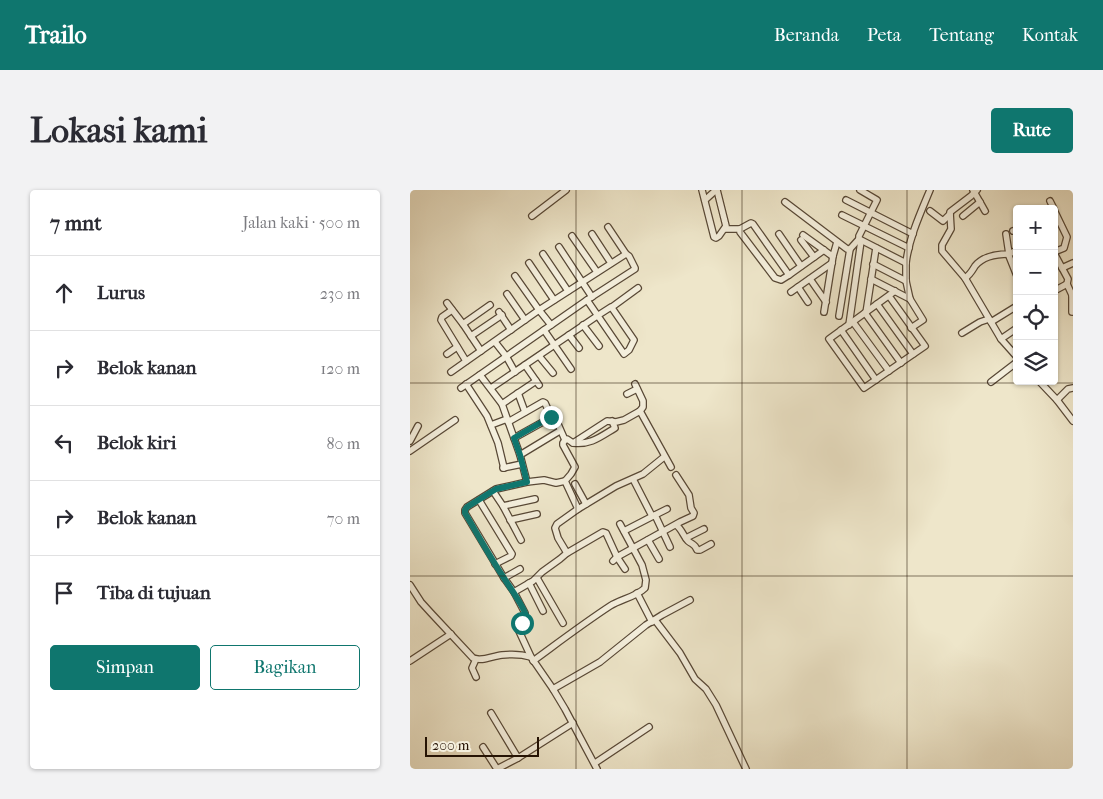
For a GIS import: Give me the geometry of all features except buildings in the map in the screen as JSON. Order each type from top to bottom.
[{"type":"street","points":[[532,216],[566,190]]},
{"type":"street","points":[[702,190],[714,237],[716,238],[725,228],[726,224],[717,190],[705,200]]},
{"type":"street","points":[[839,316],[856,243],[877,200],[868,192],[860,190]]},
{"type":"street","points":[[914,326],[923,320],[910,299],[906,281],[906,263],[913,234],[930,190]]},
{"type":"street","points":[[975,191],[985,211]]},
{"type":"street","points":[[930,211],[943,221],[952,210],[972,196],[975,191]]},
{"type":"street","points":[[846,200],[913,234]]},
{"type":"street","points":[[1050,201],[1052,205]]},
{"type":"street","points":[[785,202],[847,249],[856,243],[876,248],[906,263]]},
{"type":"street","points":[[963,216],[980,202]]},
{"type":"street","points":[[950,214],[950,229],[941,249],[965,278],[990,321],[1013,352]]},
{"type":"street","points":[[842,215],[909,248]]},
{"type":"street","points":[[1058,216],[1070,235],[1064,248],[1058,250]]},
{"type":"street","points":[[725,228],[740,229],[751,223],[753,224],[789,275]]},
{"type":"street","points":[[522,464],[503,468],[491,425],[482,406],[464,386],[635,269],[629,256],[608,227]]},
{"type":"street","points":[[740,229],[740,232],[775,278],[781,280],[824,250]]},
{"type":"street","points":[[592,234],[611,263]]},
{"type":"street","points":[[779,234],[801,266]]},
{"type":"street","points":[[1006,234],[1009,254],[1013,264]]},
{"type":"street","points":[[572,236],[596,272]]},
{"type":"street","points":[[814,257],[802,238],[833,256]]},
{"type":"street","points":[[824,312],[837,242]]},
{"type":"street","points":[[856,243],[851,323],[888,372]]},
{"type":"street","points":[[558,247],[582,282],[597,316],[624,354],[629,350],[634,340],[612,307]]},
{"type":"street","points":[[876,248],[865,313],[900,363]]},
{"type":"street","points":[[965,278],[984,259],[1013,252]]},
{"type":"street","points":[[543,254],[568,291]]},
{"type":"street","points":[[451,372],[539,310],[626,254]]},
{"type":"street","points":[[1058,260],[1068,280],[1066,284],[1072,296],[1072,312]]},
{"type":"street","points":[[530,263],[554,300]]},
{"type":"street","points":[[790,292],[832,263]]},
{"type":"street","points":[[1062,268],[1073,263]]},
{"type":"street","points":[[873,264],[906,281]]},
{"type":"street","points":[[822,270],[829,281]]},
{"type":"street","points":[[516,276],[551,325]]},
{"type":"street","points":[[810,279],[826,302]]},
{"type":"street","points":[[871,279],[910,299]]},
{"type":"street","points":[[1058,288],[1066,284]]},
{"type":"street","points":[[798,287],[808,302]]},
{"type":"street","points":[[491,388],[638,288]]},
{"type":"street","points":[[889,296],[914,326],[924,346],[864,388],[829,339],[877,304],[889,296],[895,292]]},
{"type":"street","points":[[507,294],[525,320]]},
{"type":"street","points":[[447,303],[481,351]]},
{"type":"street","points":[[877,304],[913,354]]},
{"type":"street","points":[[463,324],[490,305]]},
{"type":"street","points":[[962,333],[980,322],[990,321],[1013,308]]},
{"type":"street","points":[[452,310],[442,317],[441,320],[466,361]]},
{"type":"street","points":[[471,336],[500,314],[512,330]]},
{"type":"street","points":[[583,325],[599,346]]},
{"type":"street","points":[[544,330],[571,369]]},
{"type":"street","points":[[841,330],[876,380]]},
{"type":"street","points":[[1002,339],[1013,331]]},
{"type":"street","points":[[569,335],[579,348]]},
{"type":"street","points":[[495,342],[515,372]]},
{"type":"street","points":[[447,354],[457,347]]},
{"type":"street","points":[[539,356],[553,373]]},
{"type":"street","points":[[502,404],[537,383],[525,365]]},
{"type":"street","points":[[991,382],[1013,365]]},
{"type":"street","points":[[480,375],[502,404],[520,455],[527,482]]},
{"type":"street","points":[[1043,385],[1073,421]]},
{"type":"street","points":[[573,442],[607,421],[616,422],[624,420],[640,411],[643,403],[636,387],[627,394]]},
{"type":"street","points":[[1057,400],[1068,389],[1073,388]]},
{"type":"street","points":[[518,393],[525,412]]},
{"type":"street","points":[[491,425],[508,420],[544,402],[551,416],[514,438]]},
{"type":"street","points":[[640,411],[671,467]]},
{"type":"street","points":[[554,415],[565,440],[563,445],[575,467],[572,474],[565,481],[556,483],[544,480],[499,488],[467,507],[465,513],[525,613],[525,618],[519,631],[532,659],[553,689],[596,766],[649,727]]},
{"type":"street","points":[[410,450],[455,420]]},
{"type":"street","points":[[565,440],[584,443],[592,441],[615,428],[612,421]]},
{"type":"street","points":[[410,441],[418,426]]},
{"type":"street","points":[[596,428],[600,436]]},
{"type":"street","points":[[520,455],[558,432]]},
{"type":"street","points":[[587,434],[592,441]]},
{"type":"street","points":[[567,552],[558,538],[555,528],[557,524],[616,486],[648,471],[664,457]]},
{"type":"street","points":[[615,559],[693,516],[694,513],[691,508],[689,495],[676,475]]},
{"type":"street","points":[[633,479],[670,547]]},
{"type":"street","points":[[565,481],[578,509]]},
{"type":"street","points":[[575,484],[586,504]]},
{"type":"street","points":[[493,491],[521,540]]},
{"type":"street","points":[[502,506],[535,499]]},
{"type":"street","points":[[478,500],[512,554],[495,564]]},
{"type":"street","points":[[624,532],[667,509]]},
{"type":"street","points":[[510,520],[537,514]]},
{"type":"street","points":[[532,659],[607,608],[645,588],[646,580],[642,565],[620,524]]},
{"type":"street","points":[[676,525],[697,550],[711,544]]},
{"type":"street","points":[[686,538],[704,529]]},
{"type":"street","points":[[514,592],[537,578],[567,552],[604,532],[607,534],[615,559],[625,569]]},
{"type":"street","points":[[648,540],[659,559]]},
{"type":"street","points":[[504,578],[520,569]]},
{"type":"street","points":[[537,578],[563,623]]},
{"type":"street","points":[[529,583],[543,610]]},
{"type":"street","points":[[410,585],[426,607],[476,660]]},
{"type":"street","points":[[637,593],[653,621],[680,653],[694,679],[706,689],[716,705],[746,769]]},
{"type":"street","points":[[553,689],[600,662],[653,621],[690,600]]},
{"type":"street","points":[[410,661],[451,634]]},
{"type":"street","points":[[476,660],[510,654],[532,659]]},
{"type":"street","points":[[476,660],[472,668],[476,677]]},
{"type":"street","points":[[491,713],[518,758]]},
{"type":"street","points":[[483,747],[497,769],[573,723]]},
{"type":"route","points":[[522,623],[525,613],[465,513],[465,510],[496,489],[527,482],[514,438],[551,417]]}]
